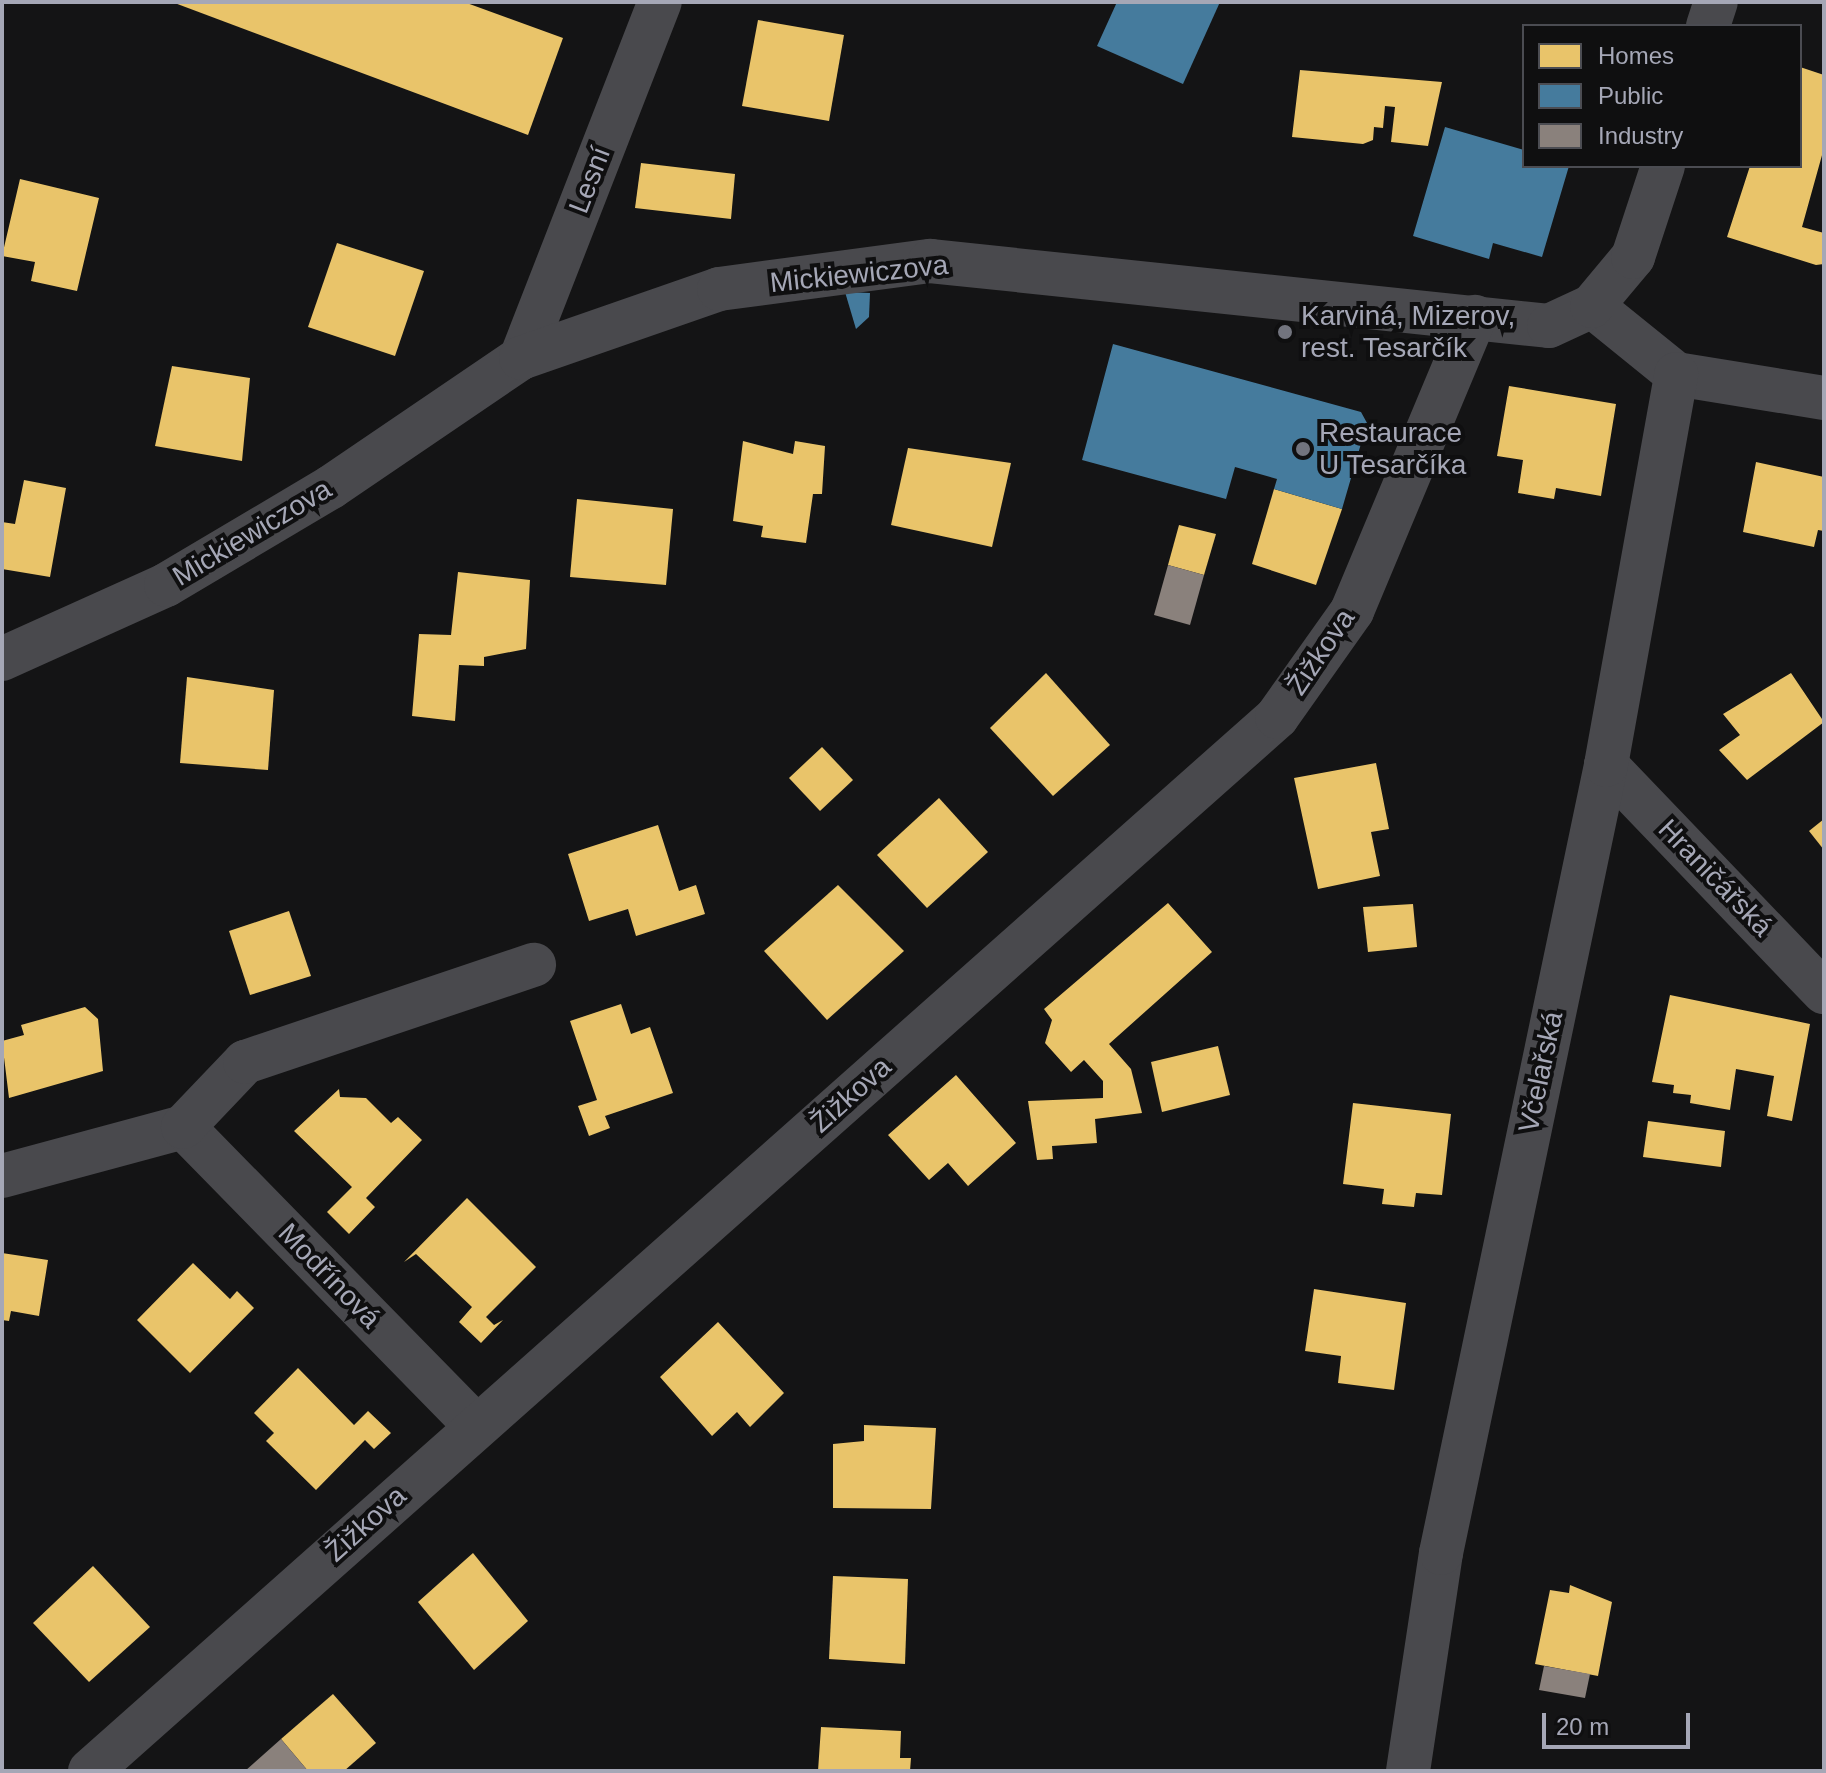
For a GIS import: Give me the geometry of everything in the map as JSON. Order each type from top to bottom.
[{"type":"street","name":"Lesní","points":[[521,358],[660,2]]},
{"type":"street","points":[[1709,24],[1716,2]]},
{"type":"street","points":[[1662,168],[1633,257],[1592,306],[1676,374],[1824,398]]},
{"type":"street","name":"Mickiewiczova","points":[[2,659],[166,585],[331,487],[521,358],[719,289],[930,261],[1549,326],[1592,306]]},
{"type":"street","name":"Žižkova","points":[[90,1771],[1277,717],[1352,611],[1475,317]]},
{"type":"street","name":"Včelařská","points":[[1408,1771],[1441,1553],[1606,765],[1676,374]]},
{"type":"street","name":"Hraničářská","points":[[1606,765],[1824,992]]},
{"type":"street","points":[[2,1176],[183,1127],[245,1062],[534,965]]},
{"type":"street","name":"Modřínová","points":[[183,1127],[476,1426]]},
{"type":"building: Homes","points":[[172,2],[464,2],[563,38],[528,135]]},
{"type":"building: Homes","points":[[758,20],[844,35],[829,121],[742,106]]},
{"type":"building: Homes","points":[[1802,68],[1824,75],[1824,148],[1802,227],[1824,233],[1824,264],[1816,265],[1727,237],[1749,168],[1802,168]]},
{"type":"building: Homes","points":[[1300,70],[1442,82],[1428,146],[1391,142],[1395,107],[1385,106],[1383,128],[1374,127],[1373,140],[1363,144],[1292,137]]},
{"type":"building: Homes","points":[[641,163],[735,174],[731,219],[635,208]]},
{"type":"building: Homes","points":[[20,179],[99,198],[77,291],[31,281],[35,262],[2,256]]},
{"type":"building: Homes","points":[[337,243],[424,271],[395,356],[308,327]]},
{"type":"building: Homes","points":[[172,366],[250,378],[242,461],[155,446]]},
{"type":"building: Homes","points":[[1509,386],[1616,404],[1601,496],[1556,488],[1554,499],[1518,493],[1523,460],[1497,456]]},
{"type":"building: Homes","points":[[743,441],[793,454],[795,441],[825,446],[822,494],[813,494],[806,543],[761,537],[763,526],[733,521]]},
{"type":"building: Homes","points":[[908,448],[1011,463],[992,547],[891,525]]},
{"type":"building: Homes","points":[[1756,462],[1824,477],[1824,531],[1818,530],[1814,547],[1743,532]]},
{"type":"building: Homes","points":[[24,480],[66,488],[50,577],[2,569],[2,522],[15,524]]},
{"type":"building: Homes","points":[[1274,489],[1342,509],[1316,585],[1252,564]]},
{"type":"building: Homes","points":[[577,499],[673,509],[666,585],[570,577]]},
{"type":"building: Homes","points":[[1179,525],[1216,534],[1204,575],[1168,565]]},
{"type":"building: Homes","points":[[458,572],[530,580],[526,649],[484,657],[484,666],[459,665],[455,721],[412,716],[419,634],[451,635]]},
{"type":"building: Homes","points":[[1046,673],[1110,745],[1053,796],[990,728]]},
{"type":"building: Homes","points":[[1791,673],[1824,722],[1747,780],[1719,750],[1740,735],[1723,714]]},
{"type":"building: Homes","points":[[187,677],[274,690],[268,770],[180,763]]},
{"type":"building: Homes","points":[[822,747],[853,780],[820,811],[789,778]]},
{"type":"building: Homes","points":[[1376,763],[1389,829],[1371,832],[1380,876],[1318,889],[1294,778]]},
{"type":"building: Homes","points":[[939,798],[988,852],[927,908],[877,855]]},
{"type":"building: Homes","points":[[1824,819],[1824,850],[1809,831]]},
{"type":"building: Homes","points":[[658,825],[679,891],[696,885],[705,914],[636,936],[628,909],[589,921],[568,854]]},
{"type":"building: Homes","points":[[838,885],[904,951],[827,1020],[764,951]]},
{"type":"building: Homes","points":[[1168,903],[1212,952],[1109,1044],[1131,1069],[1142,1113],[1095,1119],[1097,1143],[1052,1146],[1053,1159],[1037,1160],[1028,1101],[1103,1098],[1103,1081],[1084,1060],[1071,1072],[1045,1043],[1052,1020],[1044,1009]]},
{"type":"building: Homes","points":[[1413,904],[1417,947],[1368,952],[1363,907]]},
{"type":"building: Homes","points":[[289,911],[311,976],[250,995],[229,931]]},
{"type":"building: Homes","points":[[1670,995],[1810,1024],[1792,1121],[1767,1116],[1774,1076],[1736,1069],[1730,1110],[1690,1103],[1691,1095],[1673,1093],[1674,1085],[1652,1082]]},
{"type":"building: Homes","points":[[621,1004],[631,1034],[650,1027],[673,1093],[605,1116],[610,1128],[589,1136],[578,1106],[597,1100],[570,1021]]},
{"type":"building: Homes","points":[[85,1007],[98,1019],[103,1071],[9,1098],[2,1041],[24,1035],[21,1025]]},
{"type":"building: Homes","points":[[1218,1046],[1230,1095],[1162,1112],[1151,1062]]},
{"type":"building: Homes","points":[[956,1075],[1016,1143],[968,1186],[948,1163],[929,1180],[888,1135]]},
{"type":"building: Homes","points":[[339,1089],[340,1097],[366,1098],[391,1123],[398,1117],[422,1140],[366,1198],[375,1207],[349,1234],[327,1212],[352,1187],[294,1131]]},
{"type":"building: Homes","points":[[1353,1103],[1451,1114],[1442,1195],[1416,1193],[1414,1207],[1382,1204],[1384,1189],[1343,1184]]},
{"type":"building: Homes","points":[[1648,1121],[1725,1131],[1721,1167],[1643,1157]]},
{"type":"building: Homes","points":[[467,1198],[536,1267],[486,1317],[494,1325],[503,1320],[481,1343],[459,1322],[472,1307],[416,1254],[404,1262]]},
{"type":"building: Homes","points":[[2,1253],[48,1260],[39,1316],[11,1311],[9,1321],[2,1320]]},
{"type":"building: Homes","points":[[193,1263],[230,1299],[237,1291],[254,1308],[190,1373],[137,1320]]},
{"type":"building: Homes","points":[[1314,1289],[1406,1303],[1394,1390],[1338,1383],[1341,1356],[1305,1351]]},
{"type":"building: Homes","points":[[718,1322],[784,1393],[750,1427],[737,1412],[712,1436],[660,1377]]},
{"type":"building: Homes","points":[[298,1368],[354,1425],[368,1411],[391,1433],[374,1449],[365,1440],[316,1490],[266,1441],[274,1433],[254,1413]]},
{"type":"building: Homes","points":[[864,1425],[936,1428],[931,1509],[833,1508],[833,1444],[864,1441]]},
{"type":"building: Homes","points":[[473,1553],[528,1621],[474,1670],[418,1602]]},
{"type":"building: Homes","points":[[93,1566],[150,1627],[89,1682],[33,1623]]},
{"type":"building: Homes","points":[[833,1576],[908,1579],[905,1664],[829,1659]]},
{"type":"building: Homes","points":[[1570,1585],[1612,1602],[1598,1676],[1535,1664],[1550,1590],[1569,1593]]},
{"type":"building: Homes","points":[[333,1694],[376,1743],[344,1771],[308,1771],[281,1739]]},
{"type":"building: Homes","points":[[821,1727],[901,1731],[900,1758],[911,1758],[910,1771],[818,1771]]},
{"type":"building: Public","points":[[1117,2],[1220,2],[1183,84],[1097,46]]},
{"type":"building: Public","points":[[1445,127],[1522,149],[1522,168],[1568,168],[1542,257],[1493,243],[1489,259],[1413,236]]},
{"type":"building: Public","points":[[845,292],[870,293],[869,317],[856,329]]},
{"type":"building: Public","points":[[1113,344],[1361,412],[1367,423],[1342,509],[1274,489],[1277,479],[1235,467],[1226,499],[1082,460]]},
{"type":"building: Industry","points":[[1168,565],[1204,575],[1190,625],[1154,615]]},
{"type":"building: Industry","points":[[1544,1666],[1590,1674],[1585,1698],[1539,1690]]},
{"type":"building: Industry","points":[[281,1739],[308,1771],[245,1771]]},
{"type":"place","name":"Karviná, Mizerov, rest. Tesarčík","points":[[1285,332]]},
{"type":"place","name":"Restaurace U Tesarčíka","points":[[1303,449]]}]
